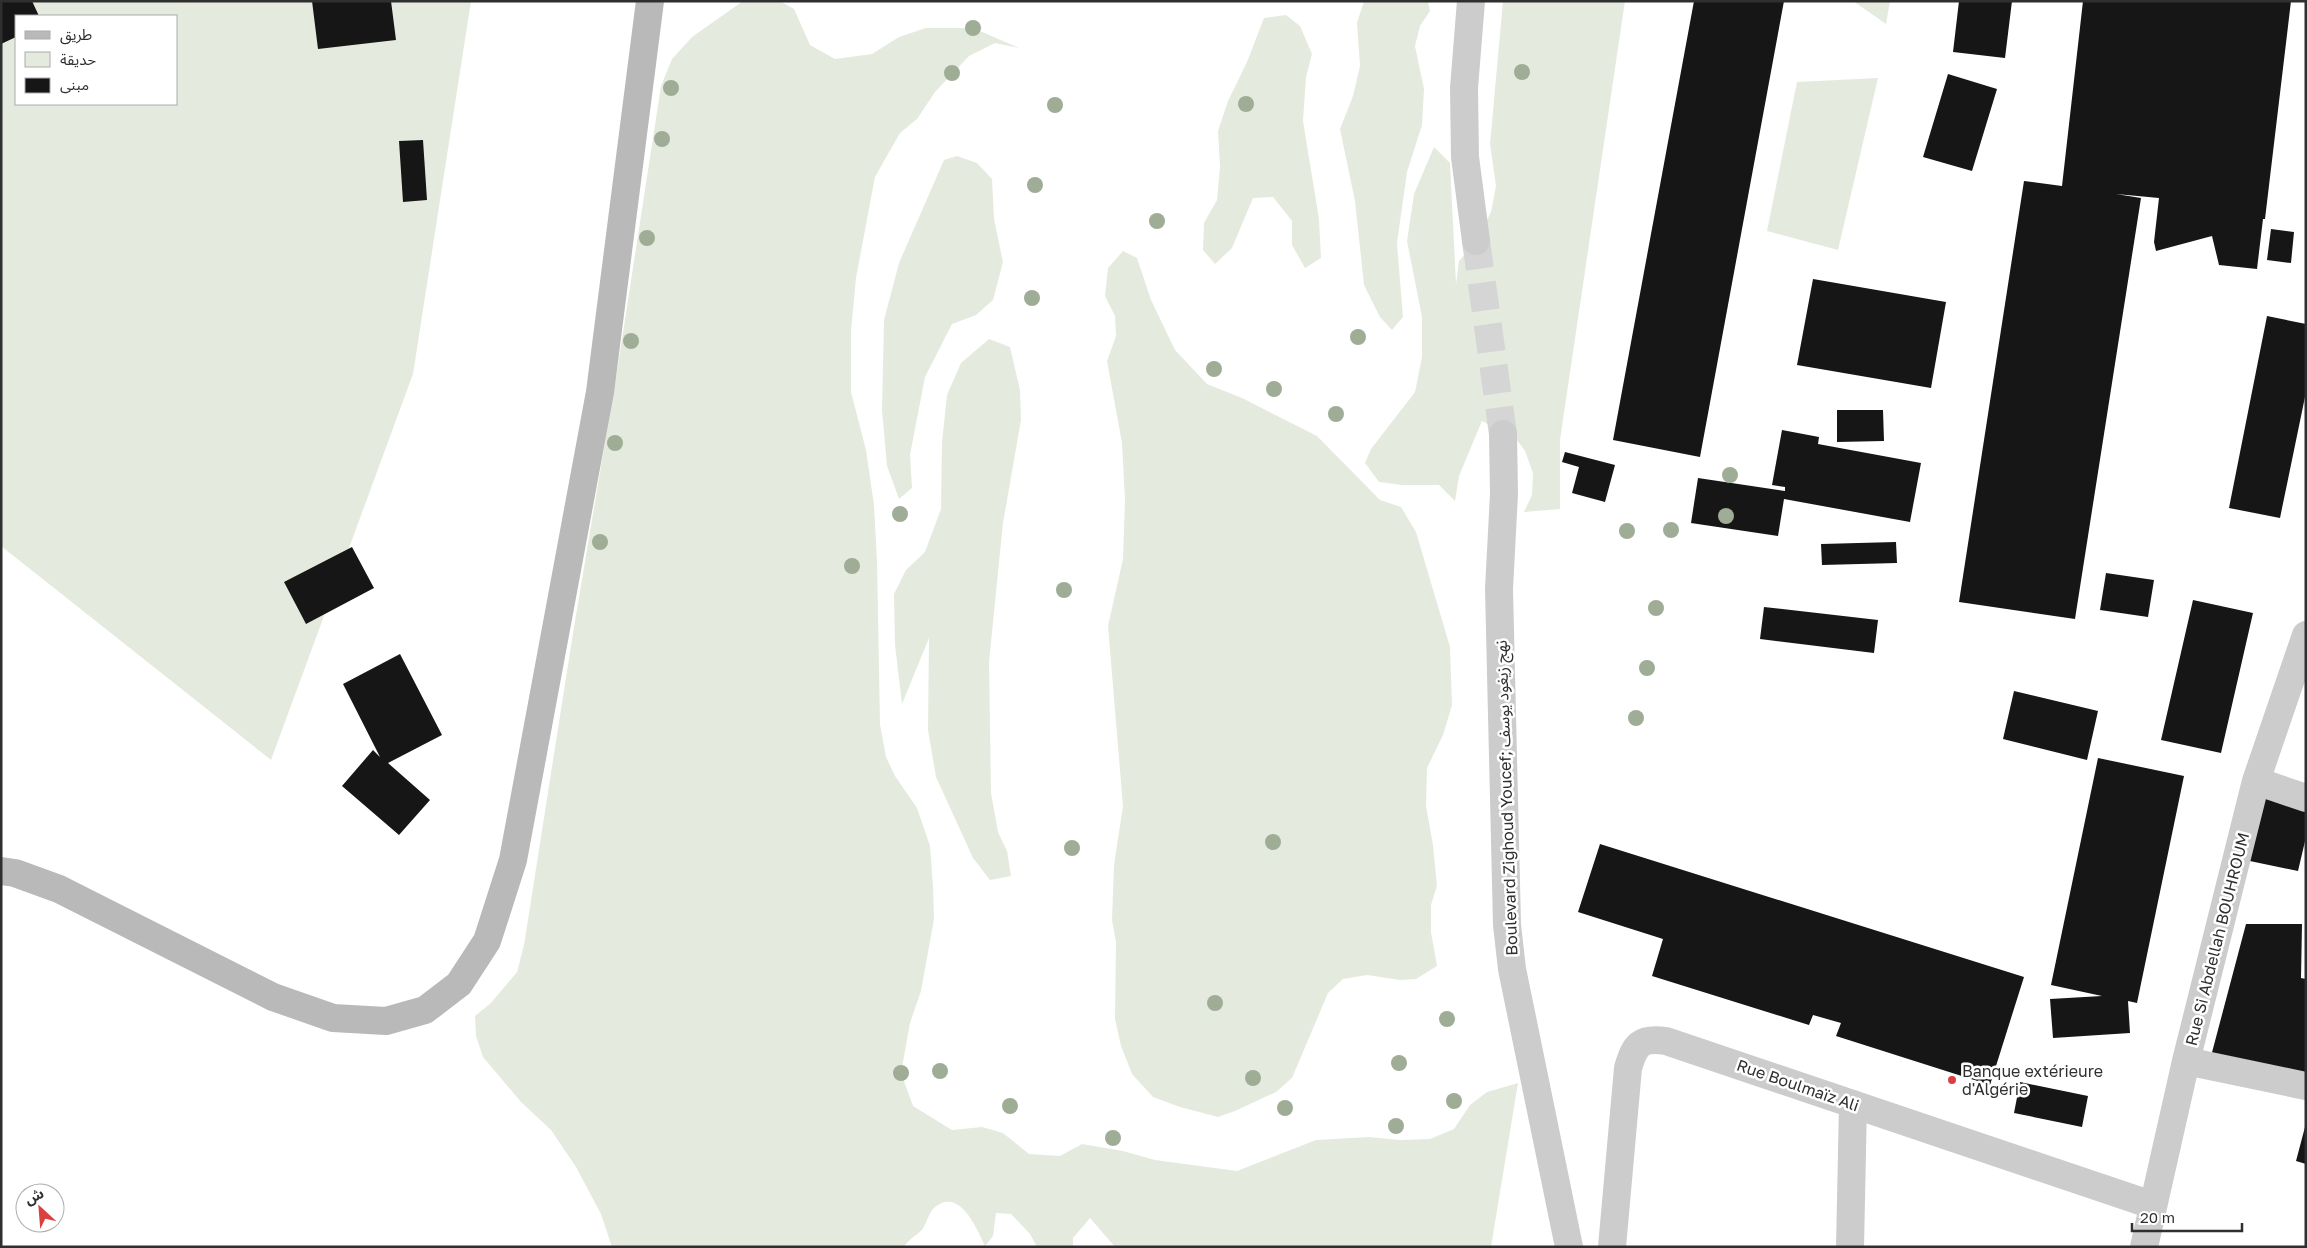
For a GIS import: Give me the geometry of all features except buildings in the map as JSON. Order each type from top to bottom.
[{"type":"main road","points":[[1,872],[15,873],[59,889],[273,997],[333,1018],[386,1021],[425,1010],[459,984],[487,941],[514,860],[600,392],[650,1]]},
{"type":"street","points":[[1471,1],[1464,88],[1464,157],[1476,241]]},
{"type":"street","name":"Boulevard Zighoud Youcef; نهج زيغود يوسف","points":[[1503,434],[1504,494],[1500,589],[1507,925],[1513,978],[1569,1247]]},
{"type":"street","name":"Rue Si Abdellah BOUHROUM","points":[[2144,1247],[2186,1061],[2256,781],[2306,635]]},
{"type":"street","points":[[2256,781],[2306,798]]},
{"type":"street","name":"Rue Boulmaïz Ali","points":[[1612,1247],[1628,1068],[1633,1051],[1640,1043],[1652,1039],[1666,1041],[2152,1205]]},
{"type":"street","points":[[2186,1061],[2306,1086]]},
{"type":"street","points":[[1850,1247],[1853,1104]]},
{"type":"green space","points":[[1,1],[471,1],[413,374],[271,760],[1,546]]},
{"type":"green space","points":[[743,1],[780,1],[794,9],[810,45],[835,59],[872,54],[899,37],[926,28],[973,28],[1019,48],[995,43],[969,56],[935,92],[917,119],[900,133],[875,177],[856,278],[851,331],[851,392],[866,450],[874,505],[880,724],[886,757],[895,776],[917,808],[930,846],[933,887],[934,919],[921,991],[910,1023],[901,1073],[913,1106],[952,1130],[982,1127],[1003,1133],[1029,1154],[1060,1156],[1082,1144],[1123,1151],[1155,1160],[1237,1171],[1316,1140],[1369,1137],[1400,1140],[1430,1139],[1454,1129],[1470,1105],[1487,1092],[1518,1083],[1491,1247],[1115,1247],[1090,1218],[1073,1238],[1073,1247],[1037,1247],[1030,1234],[1011,1214],[996,1213],[993,1236],[985,1246],[972,1221],[960,1206],[952,1202],[944,1202],[933,1209],[921,1231],[904,1247],[612,1247],[601,1214],[576,1167],[551,1130],[521,1102],[483,1057],[476,1036],[475,1016],[491,1003],[517,972],[524,945],[661,86],[672,59],[692,37]]},
{"type":"green space","points":[[1364,1],[1428,1],[1430,11],[1420,26],[1415,46],[1424,89],[1422,125],[1407,172],[1397,243],[1403,317],[1392,330],[1380,317],[1364,285],[1355,201],[1340,129],[1353,96],[1360,66],[1357,23]]},
{"type":"green space","points":[[1503,1],[1625,1],[1560,440],[1560,509],[1524,512],[1532,495],[1533,473],[1525,451],[1517,440],[1482,421],[1459,476],[1455,501],[1439,485],[1402,485],[1379,482],[1365,463],[1371,449],[1415,392],[1422,357],[1422,317],[1407,241],[1414,194],[1434,147],[1450,163],[1456,284],[1459,261],[1476,241],[1491,212],[1496,186],[1490,144]]},
{"type":"green space","points":[[1853,1],[1890,1],[1886,24]]},
{"type":"green space","points":[[1286,15],[1300,26],[1312,54],[1306,77],[1303,121],[1319,219],[1321,258],[1305,268],[1292,245],[1292,221],[1273,197],[1253,198],[1232,248],[1215,264],[1203,250],[1204,223],[1217,200],[1220,167],[1218,131],[1228,101],[1247,62],[1264,18]]},
{"type":"green space","points":[[1878,78],[1838,250],[1767,231],[1797,82]]},
{"type":"green space","points":[[957,156],[977,163],[992,179],[994,219],[1003,262],[993,300],[976,315],[952,324],[925,377],[910,455],[912,488],[899,499],[887,466],[882,410],[884,320],[899,263],[944,160]]},
{"type":"green space","points":[[1123,251],[1137,258],[1151,300],[1175,350],[1207,384],[1242,398],[1317,436],[1380,500],[1401,507],[1416,532],[1450,647],[1452,705],[1443,735],[1427,768],[1426,806],[1433,845],[1437,886],[1431,905],[1431,932],[1437,966],[1416,979],[1400,980],[1367,975],[1343,979],[1328,993],[1292,1078],[1276,1092],[1218,1117],[1180,1107],[1153,1097],[1132,1074],[1121,1046],[1115,1019],[1116,942],[1112,920],[1114,865],[1123,806],[1108,626],[1123,559],[1125,500],[1122,443],[1107,361],[1116,336],[1115,316],[1105,296],[1108,268]]},
{"type":"green space","points":[[989,339],[1010,347],[1020,390],[1021,420],[1003,523],[989,662],[991,793],[998,832],[1007,851],[1011,876],[990,880],[973,858],[936,777],[928,730],[929,638],[902,704],[895,645],[894,594],[906,570],[925,552],[941,509],[942,442],[947,395],[961,363]]},
{"type":"tunnel","points":[[1476,241],[1503,434]]},
{"type":"place","name":"Banque extérieure d'Algérie","points":[[1952,1080]]}]
